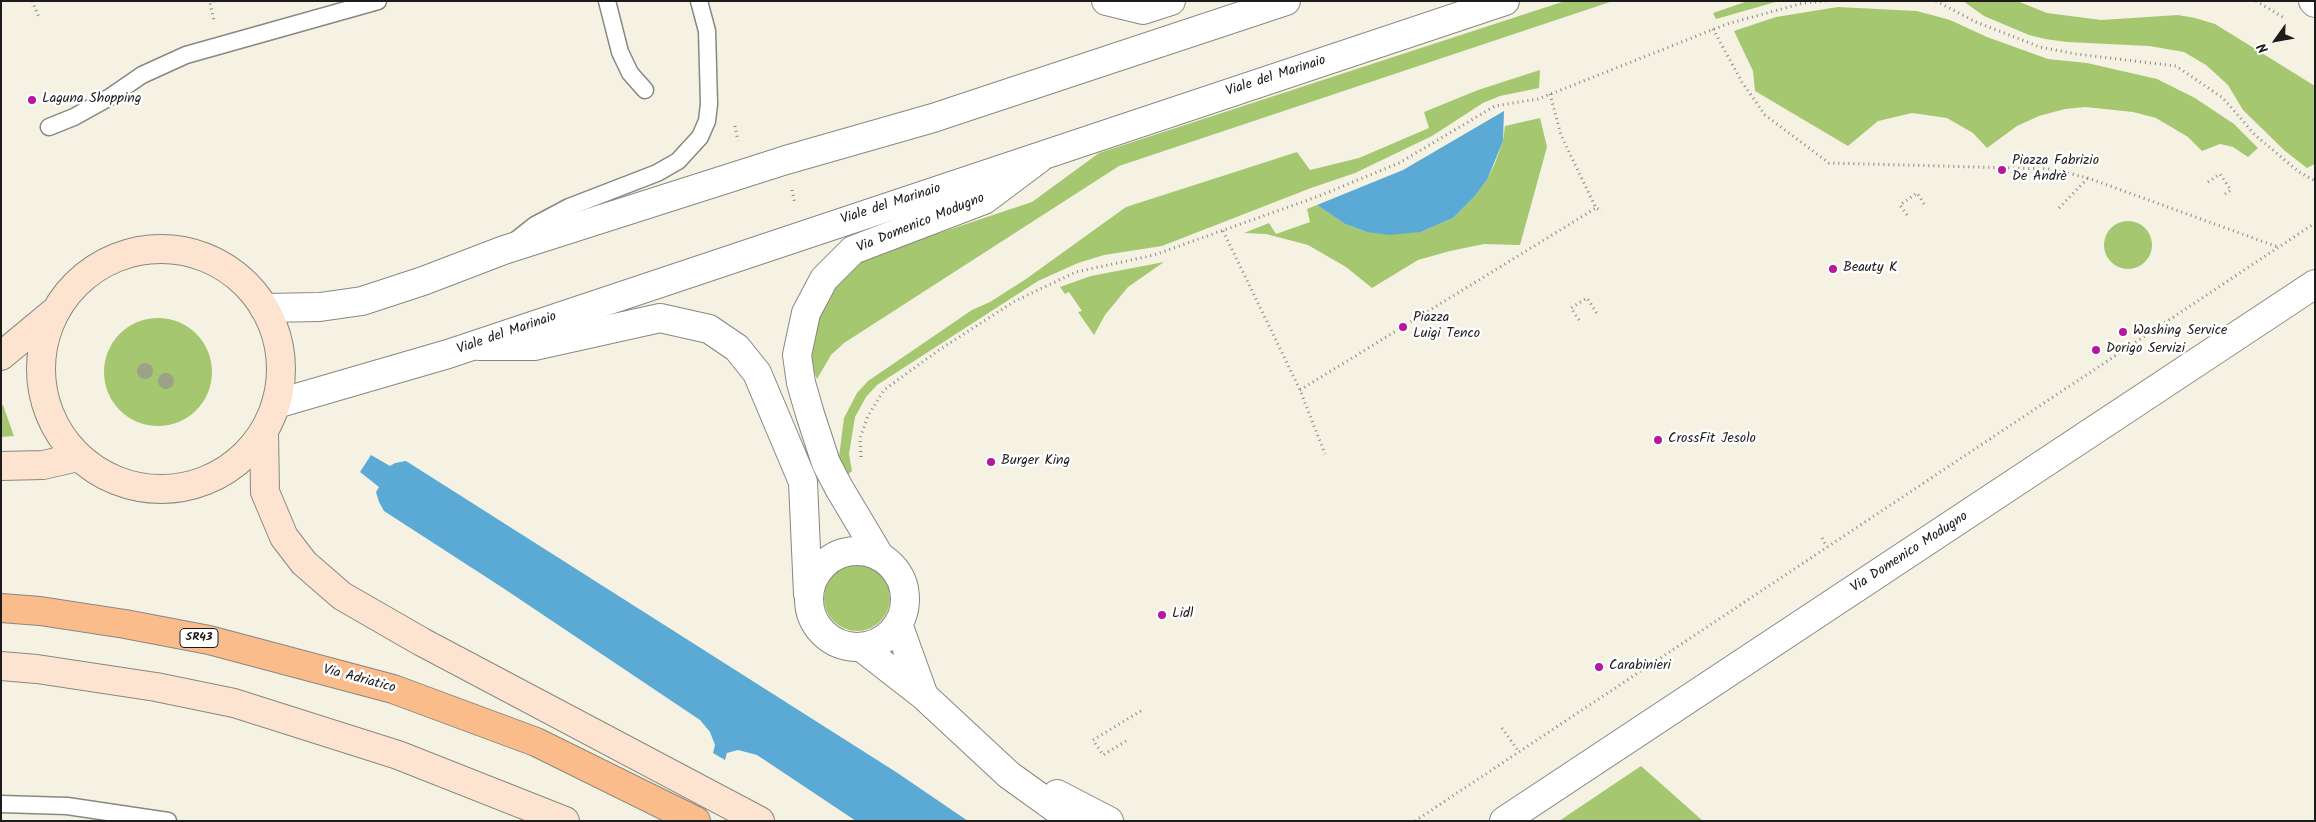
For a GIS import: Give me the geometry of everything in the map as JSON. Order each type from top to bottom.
[{"type":"main road","points":[[153,248],[185,251],[219,264],[244,283],[264,308],[272,323],[281,358],[281,375],[276,404],[264,431],[240,460],[226,470],[192,485],[172,489],[136,487],[119,482],[103,475],[78,457],[62,437],[49,415],[43,395],[41,364],[42,347],[47,329],[55,311],[74,285],[102,264],[120,256],[153,248]]},
{"type":"main road","points":[[1,356],[55,311]]},
{"type":"main road","points":[[264,431],[265,492],[284,537],[304,563],[342,596],[422,642],[760,821]]},
{"type":"main road","points":[[1,466],[43,465],[78,457]]},
{"type":"main road","name":"Via Adriatico","points":[[1,608],[40,611],[209,640],[394,689],[536,742],[696,821]]},
{"type":"main road","points":[[1,666],[37,669],[234,702],[398,755],[565,821]]},
{"type":"street","points":[[1106,1],[1143,10],[1171,1]]},
{"type":"street","points":[[264,308],[320,307],[362,301],[423,281],[504,250],[786,160],[932,118],[1286,1]]},
{"type":"street","name":"Viale del Marinaio","points":[[276,404],[470,346],[1505,1]]},
{"type":"street","name":"Via Domenico Modugno","points":[[898,624],[904,609],[905,593],[895,568],[879,555],[839,488],[826,463],[810,414],[801,383],[797,355],[806,313],[824,279],[853,250],[984,200],[1045,154]]},
{"type":"street","name":"Via Domenico Modugno","points":[[1504,821],[2315,284]]},
{"type":"street","points":[[470,346],[534,346],[660,318],[709,330],[736,348],[757,373],[802,482],[809,608],[814,622],[822,633],[834,641],[846,646],[861,647],[875,644],[889,635],[898,624]]},
{"type":"street","points":[[808,594],[816,572],[833,556],[848,551],[864,550],[879,555]]},
{"type":"street","points":[[898,624],[924,696]]},
{"type":"street","points":[[861,647],[924,696],[1008,775],[1073,821]]},
{"type":"street","points":[[1008,775],[1036,784],[1109,821]]},
{"type":"lane","points":[[49,127],[74,117],[110,97],[142,74],[186,55],[378,1]]},
{"type":"lane","points":[[607,1],[620,52],[630,73],[645,90]]},
{"type":"lane","points":[[699,1],[707,31]]},
{"type":"lane","points":[[504,250],[535,225],[569,207],[657,173],[678,161],[692,148],[700,137],[707,121],[709,104],[707,31],[709,1]]},
{"type":"lane","points":[[1,804],[67,806],[168,821]]},
{"type":"path","points":[[32,1],[39,17]]},
{"type":"path","points":[[839,488],[861,481],[860,438],[868,416],[884,390],[939,350],[1015,301],[1076,272],[1154,255],[1319,196],[1399,163],[1495,106],[1538,99],[1713,29],[1803,3],[1826,1]]},
{"type":"path","points":[[1936,1],[1976,22],[2040,47],[2076,54],[2176,66],[2223,98],[2255,135],[2298,172],[2315,181]]},
{"type":"path","points":[[1713,29],[1742,82],[1765,115],[1829,163],[2050,169],[2088,178],[2278,247]]},
{"type":"path","points":[[1550,94],[1561,135],[1596,208],[1602,211]]},
{"type":"path","points":[[2208,182],[2220,174],[2231,190],[2222,196]]},
{"type":"path","points":[[2060,208],[2088,178]]},
{"type":"path","points":[[1907,215],[1900,205],[1917,193],[1926,207]]},
{"type":"path","points":[[1300,390],[1596,208]]},
{"type":"path","points":[[1415,821],[2315,222]]},
{"type":"path","points":[[1223,231],[1300,390],[1325,454]]},
{"type":"path","points":[[1579,320],[1571,308],[1587,298],[1598,315]]},
{"type":"path","points":[[1822,538],[1827,547]]},
{"type":"path","points":[[1126,741],[1103,755],[1094,740],[1144,709]]},
{"type":"path","points":[[1502,728],[1519,752]]},
{"type":"green space","points":[[1565,1],[1613,1],[1119,166],[844,343],[831,355],[817,379],[813,369],[810,346],[820,313],[837,281],[861,261],[1032,202],[1099,153]]},
{"type":"green space","points":[[1748,1],[1779,1],[1716,19],[1713,13]]},
{"type":"green space","points":[[1963,1],[2017,1],[2047,13],[2101,20],[2178,15],[2215,24],[2315,86],[2315,164],[2307,168],[2285,151],[2243,110],[2228,85],[2206,65],[2184,52],[2149,46],[2067,42],[2045,39],[2029,35],[1984,16]]},
{"type":"green space","points":[[1838,7],[1917,11],[1950,20],[1987,37],[2048,59],[2087,63],[2157,79],[2195,98],[2234,124],[2258,148],[2248,157],[2233,147],[2220,144],[2202,151],[2188,137],[2156,118],[2133,112],[2085,107],[2065,109],[2039,116],[2017,126],[1987,148],[1973,133],[1947,118],[1912,113],[1878,121],[1848,146],[1755,91],[1753,71],[1734,31],[1776,17]]},
{"type":"green space","points":[[1540,70],[1539,88],[1500,96],[1483,103],[1432,136],[1355,173],[1311,188],[1162,246],[1104,255],[1078,263],[1038,281],[877,385],[866,397],[855,417],[849,454],[852,471],[846,476],[839,457],[844,418],[857,393],[868,381],[972,310],[990,302],[1026,279],[1126,207],[1297,152],[1310,170],[1359,158],[1429,128],[1424,112],[1478,90]]},
{"type":"green space","points":[[1540,118],[1547,147],[1520,245],[1484,244],[1418,260],[1372,288],[1346,267],[1308,245],[1266,234],[1244,233],[1269,223],[1276,234],[1310,222],[1307,209],[1317,205],[1345,224],[1367,232],[1421,232],[1453,218],[1474,197],[1487,180],[1495,163],[1503,141],[1505,126]]},
{"type":"green space","points":[[2128,221],[2137,223],[2145,228],[2150,236],[2152,245],[2150,254],[2145,262],[2137,267],[2128,269],[2119,267],[2111,262],[2106,254],[2104,245],[2106,236],[2111,228],[2119,223]]},
{"type":"green space","points":[[1164,262],[1128,287],[1105,315],[1094,335],[1078,312],[1082,311],[1069,292],[1065,294],[1060,287],[1091,276]]},
{"type":"green space","points":[[158,318],[179,322],[196,334],[208,351],[212,372],[208,393],[196,410],[179,422],[158,426],[137,422],[120,410],[108,393],[104,372],[108,351],[120,334],[137,322]]},
{"type":"green space","points":[[3,405],[14,436],[1,437],[1,406]]},
{"type":"green space","points":[[851,565],[863,565],[881,574],[888,585],[890,598],[888,611],[881,622],[870,629],[851,631],[838,626],[829,617],[824,604],[824,592],[829,579],[838,570]]},
{"type":"green space","points":[[1641,766],[1703,821],[1559,821]]},
{"type":"water","points":[[1504,111],[1503,141],[1487,180],[1474,197],[1453,218],[1421,232],[1389,235],[1367,232],[1345,224],[1317,205],[1403,170]]},
{"type":"water","points":[[371,455],[390,466],[406,461],[896,772],[968,821],[856,821],[757,755],[738,750],[727,753],[725,760],[713,753],[715,745],[710,732],[700,720],[384,511],[376,492],[379,487],[360,472]]},
{"type":"place","name":"Laguna Shopping","points":[[32,100]]},
{"type":"place","name":"Piazza Fabrizio De Andrè","points":[[2002,170]]},
{"type":"place","name":"Beauty K","points":[[1833,269]]},
{"type":"place","name":"Piazza Luigi Tenco","points":[[1403,327]]},
{"type":"place","name":"Washing Service","points":[[2123,332]]},
{"type":"place","name":"Dorigo Servizi","points":[[2096,350]]},
{"type":"place","name":"CrossFit Jesolo","points":[[1658,440]]},
{"type":"place","name":"Burger King","points":[[991,462]]},
{"type":"place","name":"Lidl","points":[[1162,615]]},
{"type":"place","name":"Carabinieri","points":[[1599,667]]}]
